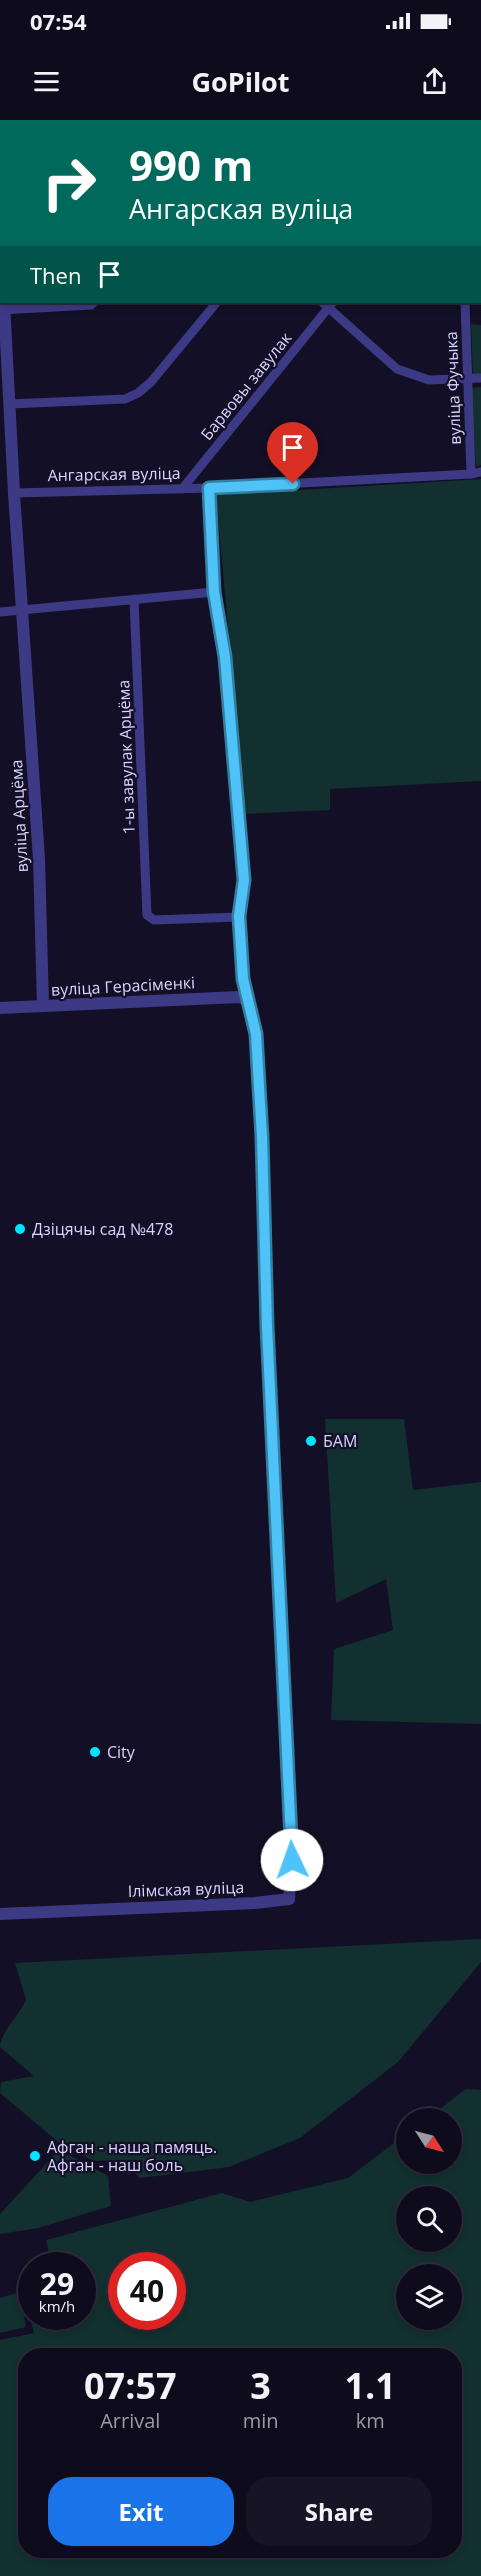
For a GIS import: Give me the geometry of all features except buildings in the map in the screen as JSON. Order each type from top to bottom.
[{"type":"street","points":[[3,307],[91,305],[93,303]]},
{"type":"street","points":[[10,404],[125,399],[138,393],[151,382],[216,303]]},
{"type":"street","points":[[328,303],[397,369],[429,380],[481,378]]},
{"type":"street","name":"Барвовы завулак","points":[[182,489],[328,303]]},
{"type":"street","name":"вуліца Фучыка","points":[[465,303],[471,474]]},
{"type":"street","name":"вуліца Арцёма","points":[[3,307],[39,859],[44,1006]]},
{"type":"street","name":"Ангарская вуліца","points":[[0,494],[209,488],[481,472]]},
{"type":"street","name":"Ілімская вуліца","points":[[0,1914],[255,1903],[289,1899],[292,1860],[267,1326],[262,1137],[256,1034],[243,979],[239,916],[244,880],[225,657],[214,592],[209,488]]},
{"type":"street","points":[[0,612],[214,592]]},
{"type":"street","name":"1-ы завулак Арцёма","points":[[134,599],[147,915],[154,920],[239,916]]},
{"type":"street","name":"вуліца Герасіменкі","points":[[0,1008],[239,997],[247,1000]]},
{"type":"green space","points":[[471,324],[481,325],[481,376],[473,377]]},
{"type":"green space","points":[[481,387],[481,465],[476,467],[471,388]]},
{"type":"green space","points":[[481,479],[481,781],[330,789],[330,810],[245,814],[216,495]]},
{"type":"green space","points":[[325,1419],[404,1419],[413,1490],[481,1482],[481,1724],[331,1720],[334,1649],[393,1630],[386,1579],[336,1603]]},
{"type":"green space","points":[[481,1939],[481,1962],[398,2062],[300,2138],[229,2167],[140,2178],[121,2160],[93,2161],[57,2141],[0,2093],[1,2082],[34,2076],[0,2047],[3,2036],[26,2000],[15,1963]]},
{"type":"green space","points":[[466,2089],[481,2090],[481,2576],[0,2576],[0,2340],[34,2333],[33,2330],[96,2330],[96,2252],[49,2252],[46,2240],[222,2193],[250,2202],[348,2178],[396,2142],[396,2174],[462,2174],[462,2108],[441,2108]]},
{"type":"green space","points":[[57,2152],[71,2156],[108,2176],[111,2206],[38,2228],[0,2234],[0,2214]]},
{"type":"green space","points":[[18,2293],[18,2329],[0,2333],[0,2298]]},
{"type":"place","name":"Дзіцячы сад №478","points":[[20,1229]]},
{"type":"place","name":"БАМ","points":[[311,1441]]},
{"type":"place","name":"City","points":[[95,1752]]},
{"type":"place","name":"Афган - наша памяць. Афган - наш боль","points":[[35,2156]]},
{"type":"route","points":[[292,1860],[256,1034],[243,979],[239,916],[244,880],[225,657],[214,592],[209,488],[293,484]]}]
